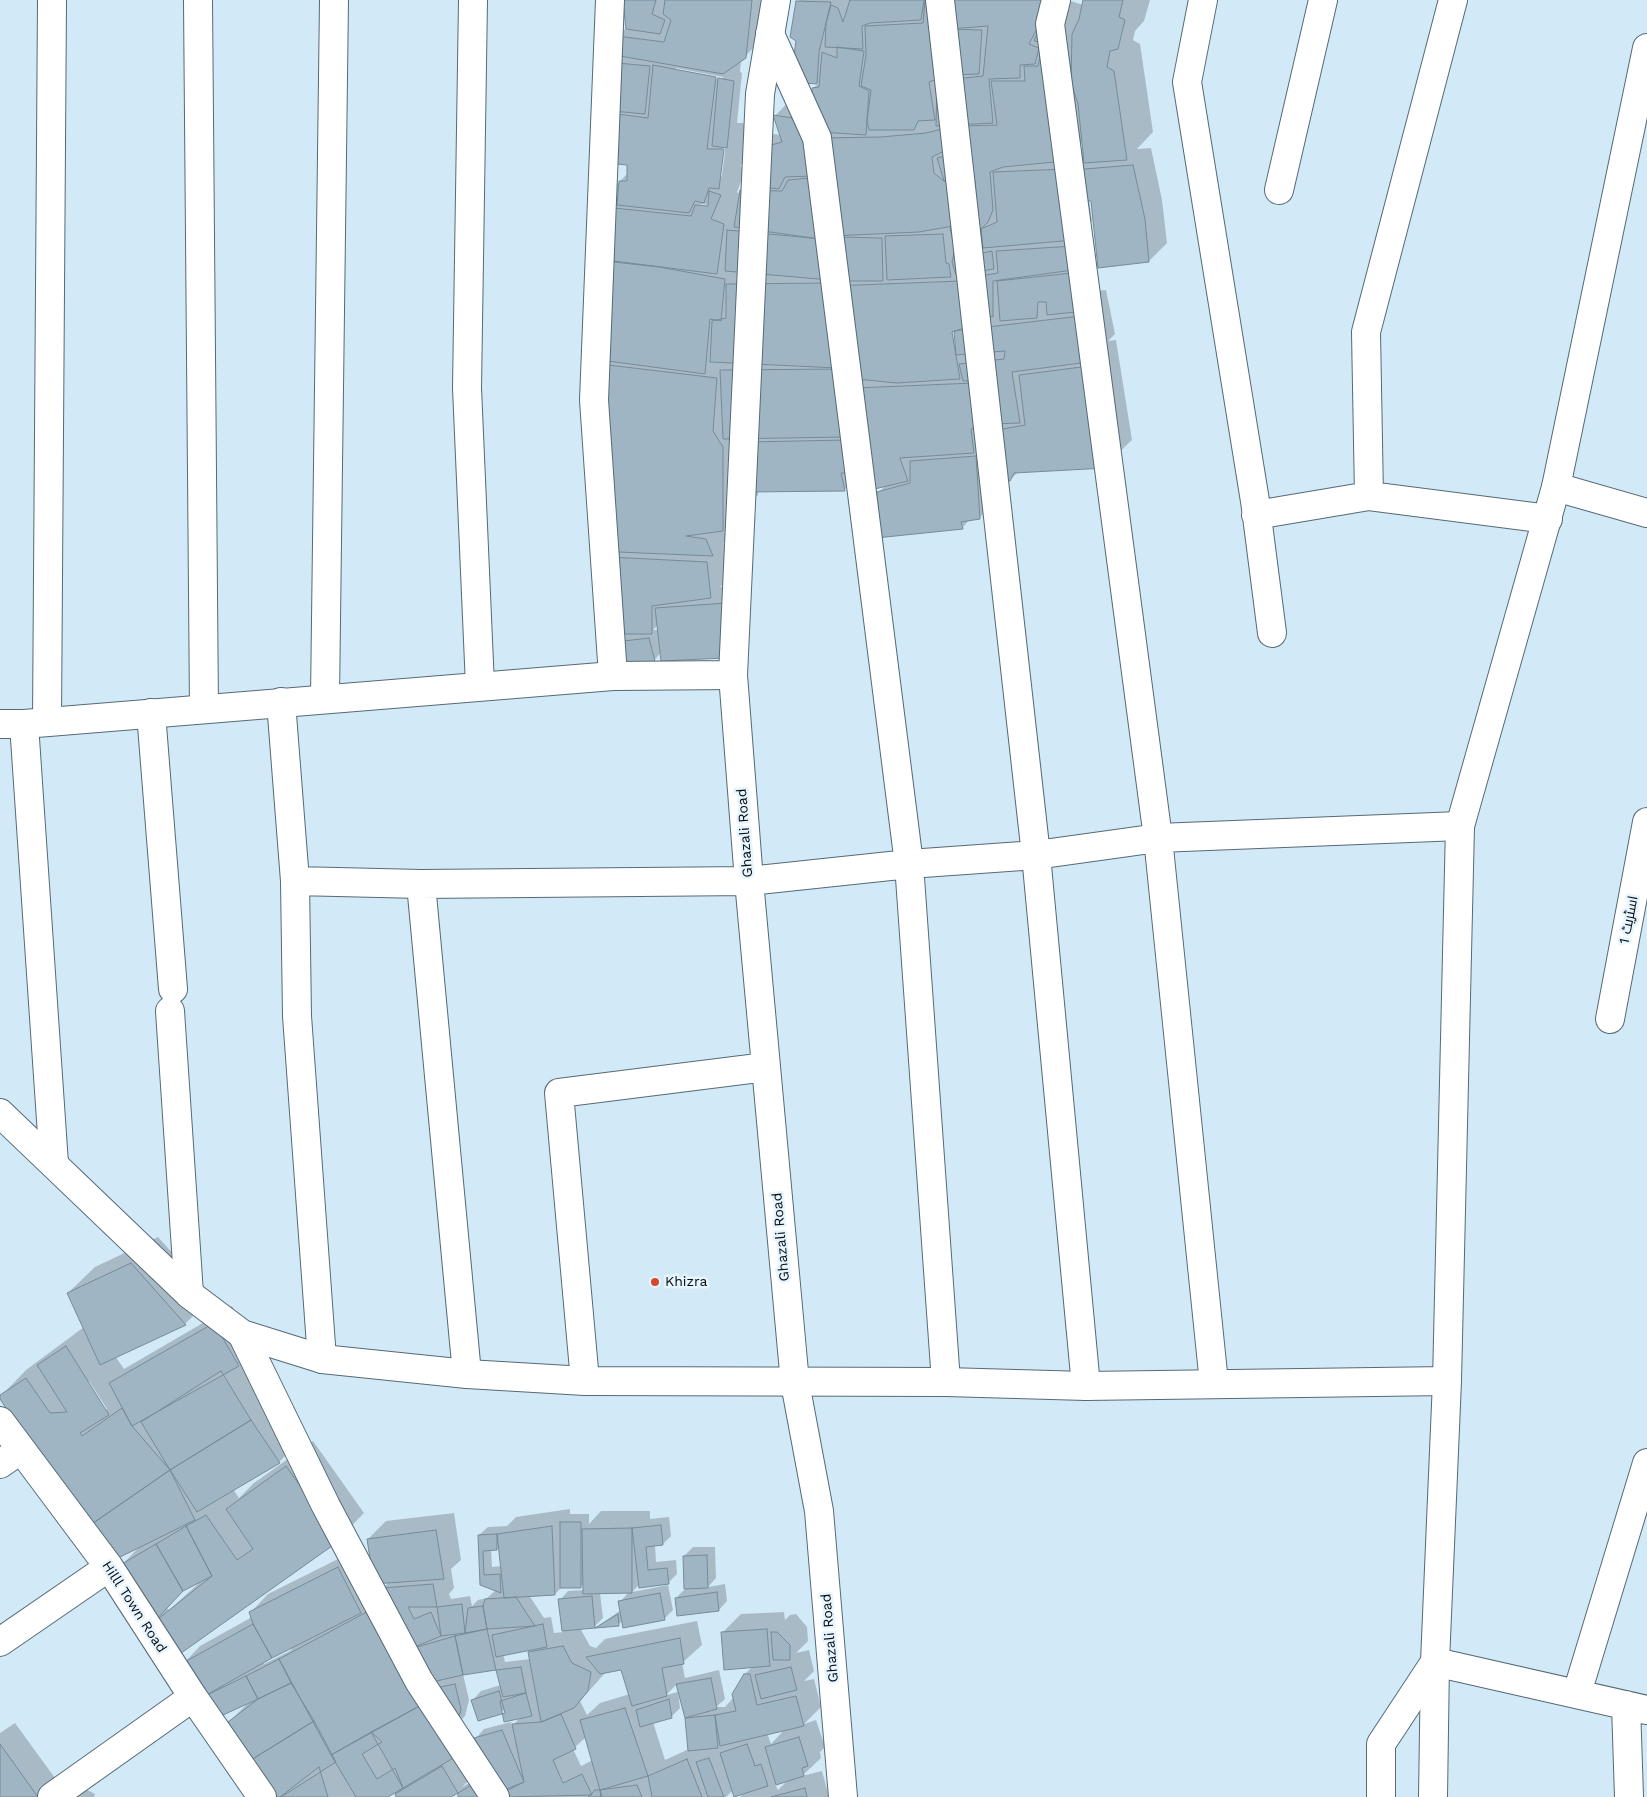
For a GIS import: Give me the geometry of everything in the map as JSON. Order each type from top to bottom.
[{"type":"street","points":[[52,0],[24,723],[54,1164]]},
{"type":"street","points":[[198,0],[204,709]]},
{"type":"street","points":[[325,698],[334,0]]},
{"type":"street","points":[[473,0],[466,388],[480,686]]},
{"type":"street","points":[[610,0],[594,400],[613,676]]},
{"type":"street","name":"Ghazali Road","points":[[776,0],[760,94],[733,675],[749,881],[794,1383],[819,1511],[843,1797]]},
{"type":"street","points":[[940,0],[1036,855],[1086,1386]]},
{"type":"street","points":[[1056,0],[1050,24],[1158,838],[1214,1383]]},
{"type":"street","points":[[1203,0],[1187,82],[1256,515],[1272,633]]},
{"type":"street","points":[[1279,190],[1323,0]]},
{"type":"street","points":[[1369,496],[1366,332],[1453,0]]},
{"type":"street","points":[[770,34],[818,138],[909,864],[946,1382]]},
{"type":"street","points":[[1433,1797],[1435,1662],[1447,1381],[1460,826],[1556,487],[1647,48]]},
{"type":"street","points":[[1556,487],[1647,512]]},
{"type":"street","points":[[1256,515],[1369,496],[1548,519]]},
{"type":"street","points":[[24,723],[613,676],[733,675]]},
{"type":"street","points":[[281,702],[295,882],[296,1016],[322,1359]]},
{"type":"street","points":[[151,713],[172,1000],[189,1294]]},
{"type":"street","name":"اسٹریٹ 1","points":[[1610,1019],[1647,822]]},
{"type":"street","points":[[295,882],[421,884],[749,881],[909,864],[1036,855],[1158,838],[1460,826]]},
{"type":"street","points":[[421,884],[467,1374]]},
{"type":"street","points":[[585,1381],[559,1093],[766,1068]]},
{"type":"street","points":[[0,1113],[189,1294],[242,1334],[322,1359],[467,1374],[585,1381],[946,1382],[1086,1386],[1447,1381]]},
{"type":"street","points":[[242,1334],[326,1506],[419,1681],[495,1797]]},
{"type":"street","name":"Hilll Town Road","points":[[0,1421],[10,1457],[109,1567],[193,1697],[262,1797]]},
{"type":"street","points":[[1577,1693],[1647,1463]]},
{"type":"street","points":[[0,1642],[109,1567]]},
{"type":"street","points":[[1435,1662],[1636,1707],[1629,1797]]},
{"type":"street","points":[[1381,1797],[1381,1744],[1435,1662]]},
{"type":"street","points":[[52,1797],[193,1697]]},
{"type":"building","points":[[619,0],[656,0],[652,14],[665,20],[660,34],[626,29],[624,10],[618,7]]},
{"type":"building","points":[[665,0],[752,0],[746,58],[723,74],[620,56],[617,36],[664,42],[671,20],[663,14]]},
{"type":"building","points":[[850,0],[924,0],[921,20],[870,23],[862,26],[863,49],[825,47],[826,23],[831,5],[838,8],[843,22]]},
{"type":"building","points":[[925,0],[937,0],[943,77],[929,82],[935,120],[918,121],[914,130],[869,130],[867,121],[871,90],[861,86],[866,55],[865,26],[923,23]]},
{"type":"building","points":[[947,0],[1052,0],[1029,44],[1039,48],[1035,64],[1020,65],[1020,78],[989,79],[993,123],[936,126],[937,81],[983,76],[988,26],[949,29]]},
{"type":"building","points":[[1083,0],[1123,0],[1119,17],[1125,20],[1118,49],[1110,51],[1107,67],[1114,71],[1127,160],[1084,163],[1078,104],[1071,82],[1072,34],[1079,19]]},
{"type":"building","points":[[796,1],[831,2],[819,52],[817,84],[790,82],[796,41],[790,37]]},
{"type":"building","points":[[1040,26],[1065,161],[1003,167],[990,172],[993,210],[988,222],[981,229],[980,245],[982,253],[992,251],[994,269],[956,275],[952,262],[955,249],[950,228],[978,228],[975,180],[944,181],[937,158],[960,152],[962,126],[997,125],[991,81],[1025,81],[1024,66],[1038,66],[1043,43],[1034,41]]},
{"type":"building","points":[[949,29],[982,30],[979,74],[952,75]]},
{"type":"building","points":[[837,47],[864,51],[859,86],[869,91],[866,135],[819,132],[813,110],[812,88],[819,87],[822,52],[837,58]]},
{"type":"building","points":[[595,61],[650,66],[645,114],[612,111]]},
{"type":"building","points":[[653,65],[716,77],[707,149],[724,149],[719,189],[709,188],[704,203],[695,201],[689,213],[617,205],[619,181],[627,181],[627,165],[606,163],[610,113],[648,118]]},
{"type":"building","points":[[718,78],[734,81],[727,148],[712,146]]},
{"type":"building","points":[[773,115],[799,119],[814,176],[785,177],[779,189],[746,185],[771,145],[782,142]]},
{"type":"building","points":[[950,127],[946,150],[932,157],[934,173],[944,181],[957,184],[959,225],[919,232],[832,236],[821,138],[881,137],[926,133]]},
{"type":"building","points":[[1133,165],[1145,219],[1149,262],[1098,268],[1091,201],[1077,200],[1073,170]]},
{"type":"building","points":[[1066,169],[1074,240],[983,248],[981,229],[997,222],[993,172]]},
{"type":"building","points":[[809,178],[820,239],[734,227],[740,190],[782,191],[788,180]]},
{"type":"building","points":[[709,191],[721,195],[711,219],[724,224],[717,274],[590,258],[595,206],[691,216],[695,205],[708,206]]},
{"type":"building","points":[[727,230],[822,239],[830,280],[725,271]]},
{"type":"building","points":[[943,234],[946,263],[949,264],[951,277],[887,280],[885,236]]},
{"type":"building","points":[[840,237],[882,238],[883,281],[835,281]]},
{"type":"building","points":[[1073,246],[1073,270],[993,281],[993,317],[980,315],[974,277],[998,273],[996,251]]},
{"type":"building","points":[[596,260],[659,267],[725,279],[721,321],[710,319],[705,374],[600,360]]},
{"type":"building","points":[[1072,273],[1076,312],[1047,315],[1046,302],[1038,302],[1037,318],[1000,321],[997,281]]},
{"type":"building","points":[[960,281],[967,327],[952,332],[960,379],[897,383],[856,379],[832,286]]},
{"type":"building","points":[[829,283],[838,368],[710,362],[712,321],[726,318],[726,284]]},
{"type":"building","points":[[1080,316],[1089,362],[1012,372],[1020,423],[991,424],[986,381],[963,381],[959,364],[1004,359],[1005,351],[956,355],[954,331]]},
{"type":"building","points":[[600,364],[717,378],[713,431],[723,447],[723,531],[686,536],[706,539],[713,556],[618,552]]},
{"type":"building","points":[[1089,366],[1106,468],[1014,473],[1010,481],[985,479],[975,434],[1025,425],[1019,375]]},
{"type":"building","points":[[843,369],[846,437],[723,439],[720,370]]},
{"type":"building","points":[[974,383],[984,429],[971,429],[974,453],[900,458],[908,481],[866,491],[855,388]]},
{"type":"building","points":[[847,440],[855,473],[841,473],[845,491],[745,492],[747,442]]},
{"type":"building","points":[[976,456],[980,519],[961,522],[963,529],[876,538],[877,492],[910,483],[910,461]]},
{"type":"building","points":[[610,557],[707,562],[711,598],[652,606],[652,634],[621,634]]},
{"type":"building","points":[[727,603],[725,658],[661,661],[655,608]]},
{"type":"building","points":[[649,638],[655,661],[616,666],[615,642]]},
{"type":"building","points":[[131,1263],[186,1325],[100,1365],[67,1293]]},
{"type":"building","points":[[214,1323],[239,1366],[132,1426],[109,1383]]},
{"type":"building","points":[[66,1346],[109,1415],[80,1433],[82,1436],[122,1408],[132,1426],[170,1470],[86,1528],[0,1399],[0,1395],[26,1378],[50,1413],[67,1412],[37,1365]]},
{"type":"building","points":[[221,1371],[251,1420],[170,1470],[141,1422]]},
{"type":"building","points":[[251,1420],[280,1463],[197,1512],[170,1470]]},
{"type":"building","points":[[286,1466],[339,1541],[177,1656],[153,1623],[212,1576],[186,1526],[206,1515],[237,1560],[253,1549],[226,1509]]},
{"type":"building","points":[[170,1470],[195,1520],[108,1563],[86,1528]]},
{"type":"building","points":[[560,1522],[581,1522],[581,1588],[560,1588]]},
{"type":"building","points":[[661,1525],[663,1545],[646,1547],[648,1570],[667,1568],[669,1584],[639,1588],[632,1528]]},
{"type":"building","points":[[186,1526],[212,1576],[183,1591],[156,1544]]},
{"type":"building","points":[[552,1526],[555,1595],[504,1598],[497,1534]]},
{"type":"building","points":[[632,1528],[632,1593],[583,1594],[582,1529]]},
{"type":"building","points":[[436,1530],[444,1579],[374,1584],[367,1539]]},
{"type":"building","points":[[497,1534],[497,1550],[483,1551],[484,1575],[500,1574],[501,1593],[480,1585],[478,1535]]},
{"type":"building","points":[[156,1544],[183,1591],[153,1623],[120,1565]]},
{"type":"building","points":[[707,1555],[708,1588],[684,1589],[683,1556]]},
{"type":"building","points":[[338,1567],[361,1613],[272,1658],[253,1624],[249,1612]]},
{"type":"building","points":[[433,1584],[437,1607],[408,1607],[414,1619],[431,1612],[441,1636],[410,1649],[382,1588]]},
{"type":"building","points":[[717,1592],[719,1611],[677,1616],[675,1598]]},
{"type":"building","points":[[660,1593],[665,1620],[623,1628],[618,1601]]},
{"type":"building","points":[[592,1596],[595,1628],[562,1631],[558,1599]]},
{"type":"building","points":[[516,1597],[535,1626],[487,1629],[483,1606],[485,1599]]},
{"type":"building","points":[[462,1604],[465,1633],[441,1636],[437,1607]]},
{"type":"building","points":[[483,1606],[487,1629],[465,1633],[468,1608]]},
{"type":"building","points":[[374,1608],[425,1703],[331,1755],[279,1659]]},
{"type":"building","points":[[618,1614],[619,1626],[595,1628]]},
{"type":"building","points":[[253,1624],[272,1658],[201,1698],[181,1664]]},
{"type":"building","points":[[543,1624],[547,1647],[496,1657],[492,1635]]},
{"type":"building","points":[[487,1629],[496,1670],[463,1675],[455,1636]]},
{"type":"building","points":[[767,1629],[770,1666],[724,1670],[721,1632]]},
{"type":"building","points":[[771,1632],[777,1632],[790,1645],[790,1660],[773,1660]]},
{"type":"building","points":[[455,1636],[463,1675],[432,1682],[410,1649]]},
{"type":"building","points":[[680,1638],[684,1664],[662,1668],[667,1696],[632,1706],[621,1670],[600,1674],[586,1657]]},
{"type":"building","points":[[563,1646],[572,1663],[591,1672],[588,1691],[574,1708],[541,1722],[528,1652]]},
{"type":"building","points":[[279,1659],[291,1683],[258,1699],[246,1676]]},
{"type":"building","points":[[521,1667],[526,1693],[503,1697],[496,1670]]},
{"type":"building","points":[[791,1667],[797,1690],[761,1699],[755,1675]]},
{"type":"building","points":[[744,1674],[750,1674],[757,1705],[796,1696],[804,1726],[720,1746],[715,1715],[736,1711],[732,1694]]},
{"type":"building","points":[[246,1676],[258,1699],[212,1720],[201,1698]]},
{"type":"building","points":[[711,1678],[717,1709],[685,1718],[676,1684]]},
{"type":"building","points":[[291,1683],[314,1721],[251,1760],[228,1722],[258,1699]]},
{"type":"building","points":[[455,1684],[461,1709],[457,1726],[430,1689]]},
{"type":"building","points":[[499,1691],[505,1713],[478,1721],[471,1700]]},
{"type":"building","points":[[526,1693],[532,1716],[504,1722],[500,1701]]},
{"type":"building","points":[[669,1699],[672,1718],[640,1727],[636,1710]]},
{"type":"building","points":[[425,1703],[455,1757],[403,1788],[371,1732]]},
{"type":"building","points":[[625,1708],[648,1776],[600,1790],[580,1720]]},
{"type":"building","points":[[561,1714],[576,1749],[553,1760],[563,1783],[582,1774],[592,1795],[504,1797],[502,1793],[524,1782],[512,1724],[541,1722]]},
{"type":"building","points":[[715,1715],[718,1748],[688,1751],[685,1718]]},
{"type":"building","points":[[314,1721],[336,1762],[281,1797],[277,1797],[251,1760]]},
{"type":"building","points":[[502,1730],[524,1782],[504,1790],[474,1738]]},
{"type":"building","points":[[371,1732],[382,1742],[362,1754],[377,1779],[395,1768],[403,1788],[388,1797],[356,1797],[331,1755]]},
{"type":"building","points":[[799,1737],[808,1766],[802,1768],[804,1776],[776,1785],[765,1747]]},
{"type":"building","points":[[0,1744],[38,1797],[0,1797]]},
{"type":"building","points":[[747,1744],[755,1766],[761,1764],[768,1786],[734,1797],[720,1753]]},
{"type":"building","points":[[709,1758],[724,1797],[708,1797],[696,1762]]},
{"type":"building","points":[[687,1759],[702,1797],[652,1797],[648,1776]]},
{"type":"building","points":[[442,1766],[458,1793],[451,1797],[396,1797],[395,1794]]},
{"type":"building","points":[[319,1767],[328,1797],[280,1797]]},
{"type":"building","points":[[476,1782],[484,1797],[458,1797],[458,1793]]},
{"type":"building","points":[[637,1785],[642,1797],[602,1797],[600,1790]]},
{"type":"building","points":[[805,1788],[807,1797],[771,1797]]},
{"type":"building","points":[[595,1790],[600,1790],[601,1797],[588,1797]]},
{"type":"place","name":"Khizra","points":[[655,1282]]}]
